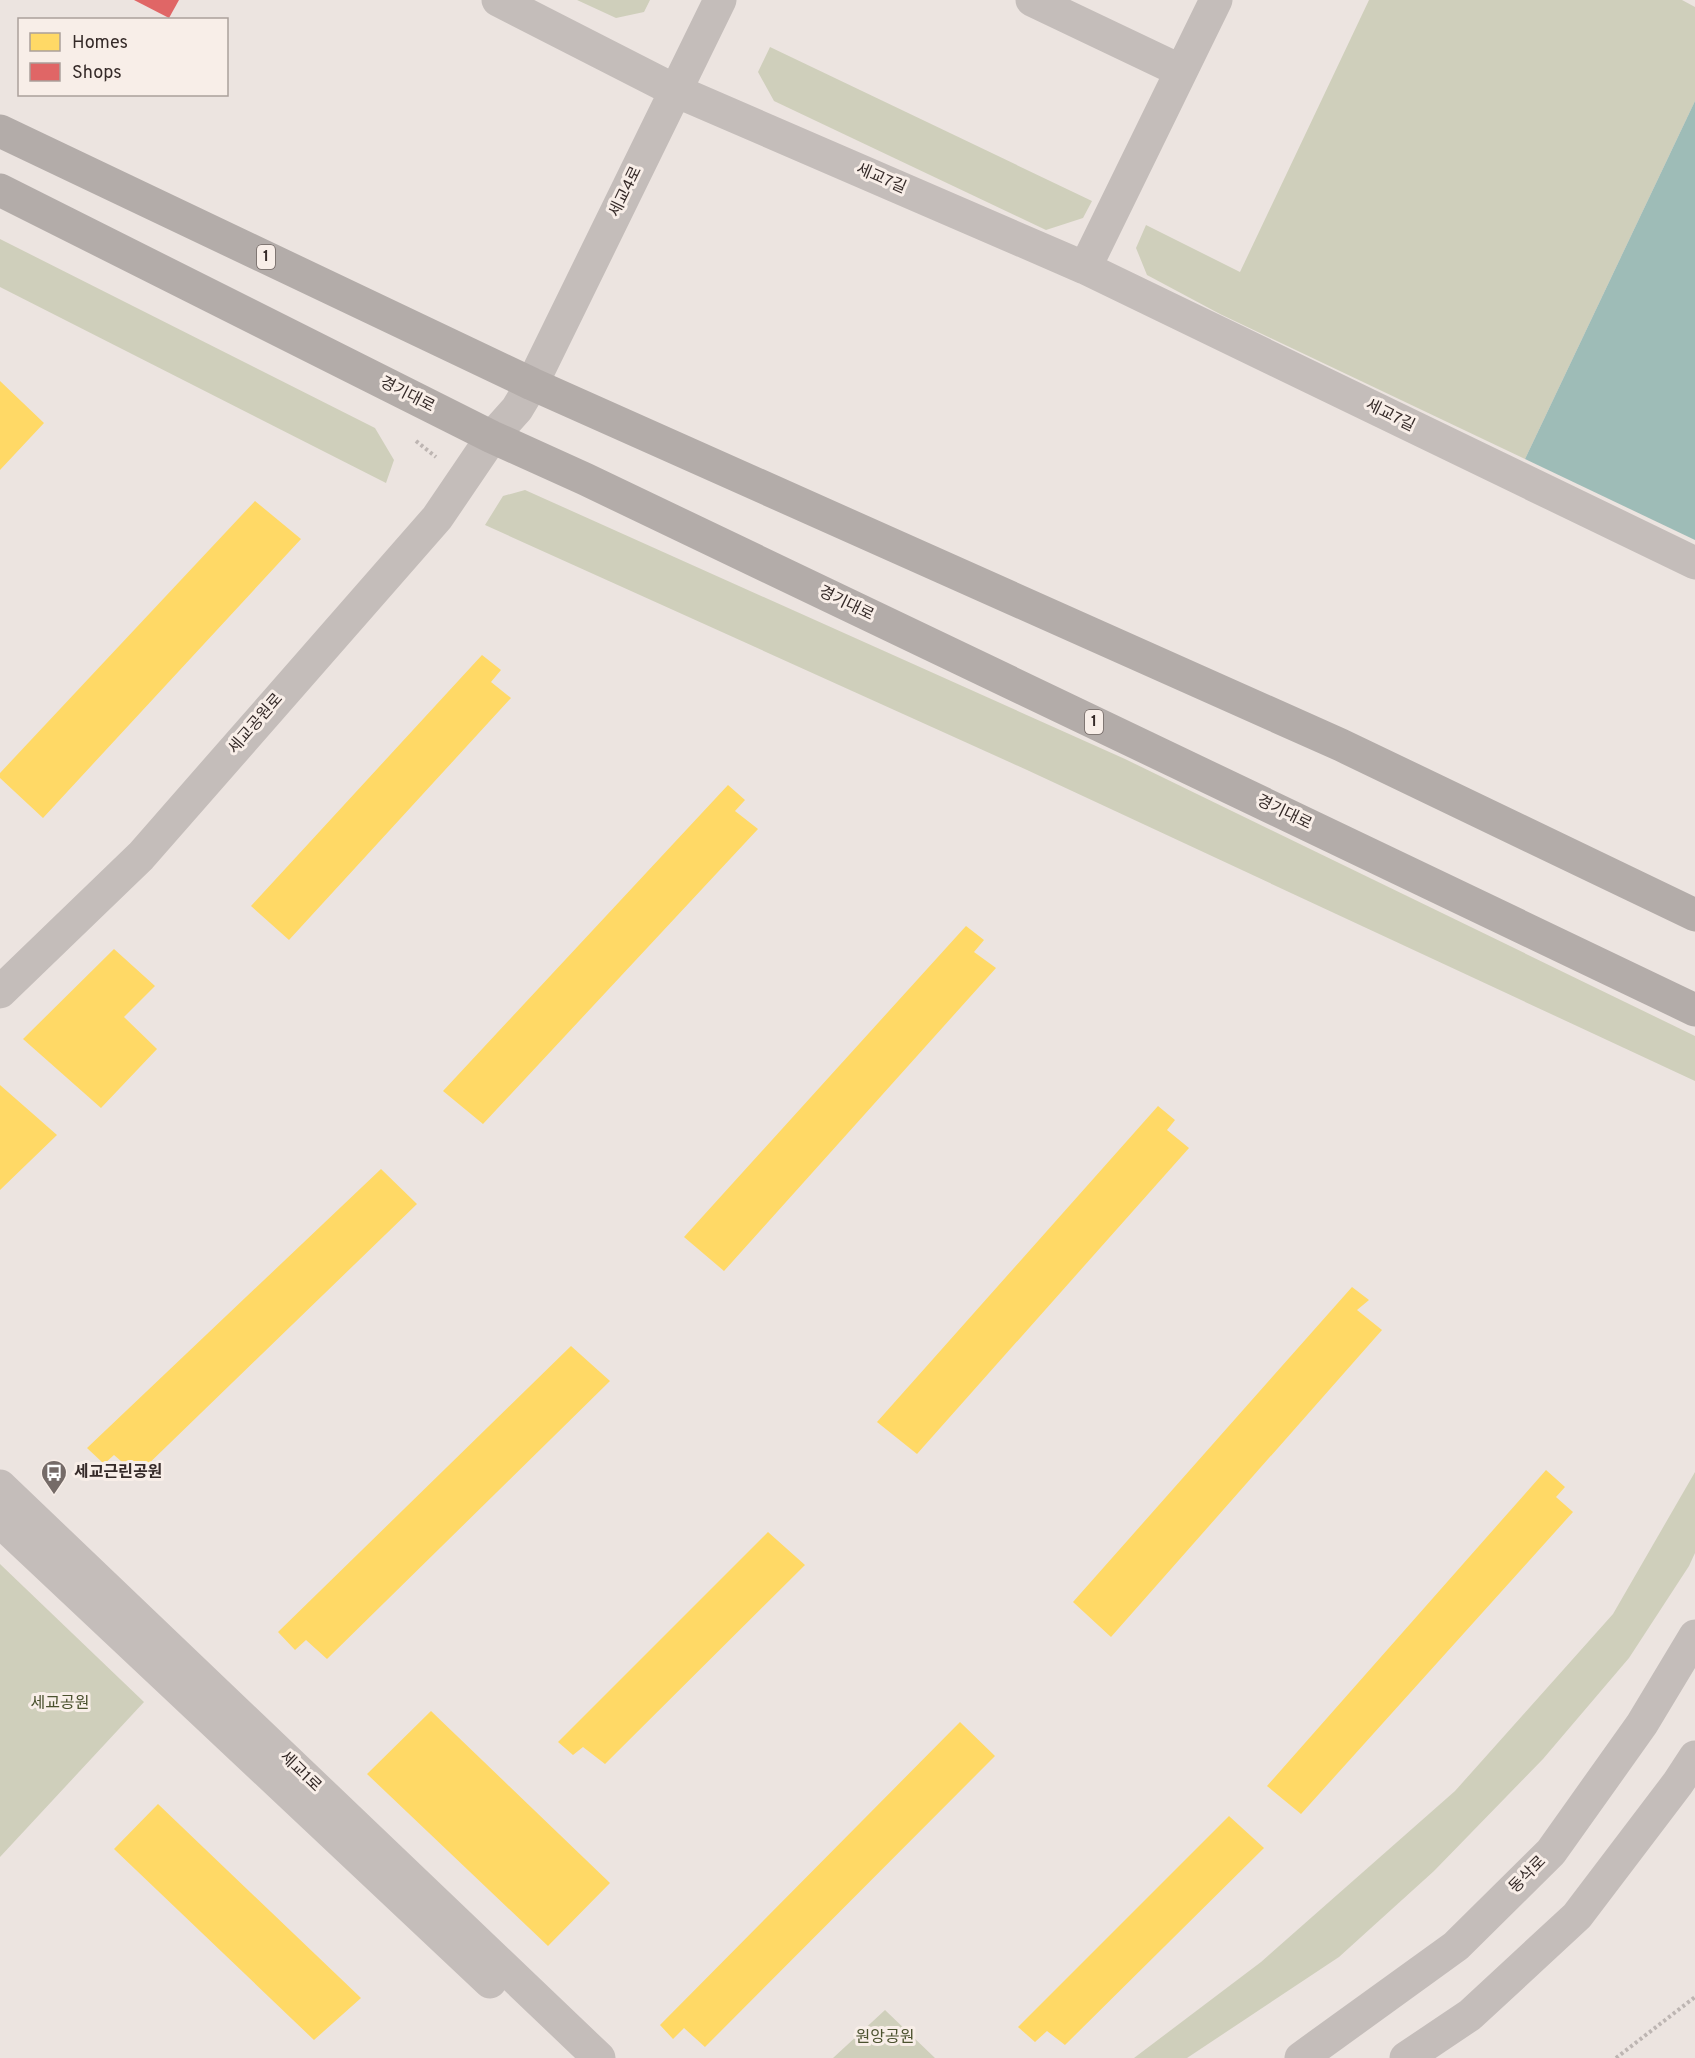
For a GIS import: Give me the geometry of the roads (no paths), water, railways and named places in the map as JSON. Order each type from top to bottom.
[{"type":"main road","name":"1","points":[[0,131],[532,384],[1341,745],[1695,915]]},
{"type":"main road","name":"경기대로","points":[[0,190],[492,437],[596,484],[1695,1010]]},
{"type":"main road","points":[[1604,870],[1695,893]]},
{"type":"street","name":"세교7길","points":[[498,0],[676,91],[1085,268],[1695,563]]},
{"type":"street","name":"세교4로","points":[[492,437],[517,409],[532,384],[720,0]]},
{"type":"street","points":[[1032,0],[1181,71]]},
{"type":"street","points":[[1085,268],[1216,0]]},
{"type":"street","name":"세교공원로","points":[[0,992],[141,856],[437,518],[492,437]]},
{"type":"street","name":"세교1로","points":[[0,1486],[461,1941],[572,2058]]},
{"type":"street","name":"세교1로","points":[[0,1521],[461,1941],[539,2003],[599,2058]]},
{"type":"street","name":"동삭로","points":[[1301,2058],[1456,1946],[1551,1852],[1642,1724],[1695,1636]]},
{"type":"street","points":[[1406,2058],[1470,2015],[1577,1916],[1678,1783],[1695,1757]]},
{"type":"water","points":[[1695,101],[1695,540],[1525,459]]},
{"type":"place","name":"세교근린공원","points":[[54,1496]]},
{"type":"park label","name":"세교공원","points":[[60,1704]]},
{"type":"park label","name":"원앙공원","points":[[885,2038]]}]
